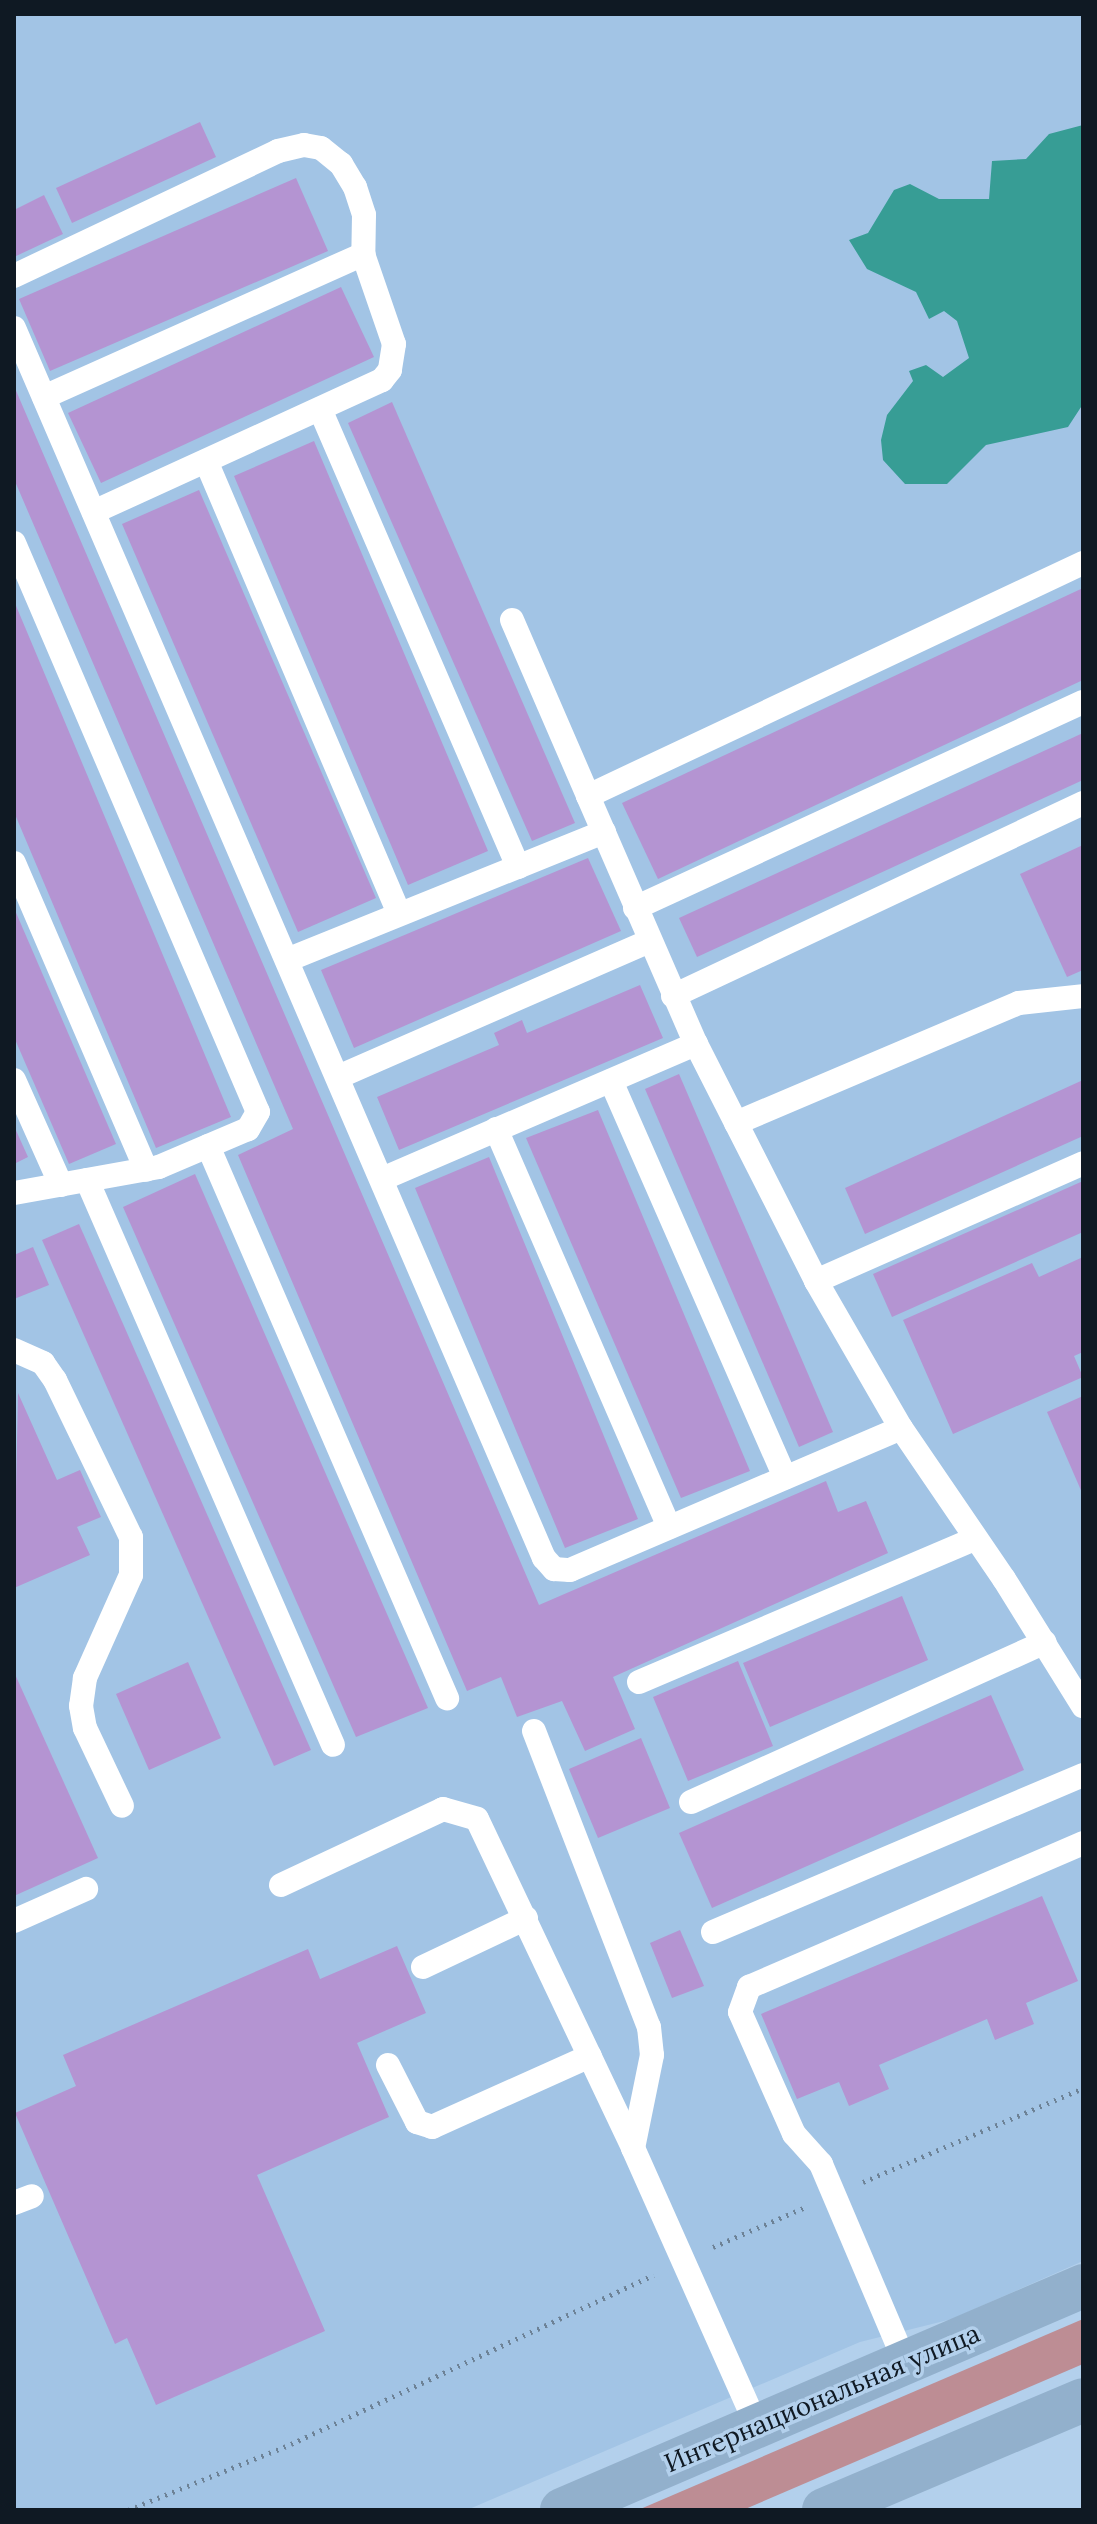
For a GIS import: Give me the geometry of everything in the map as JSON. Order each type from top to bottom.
[{"type":"main road","name":"Интернациональная улица","points":[[562,2510],[1083,2286]]},
{"type":"main road","points":[[824,2510],[1083,2400]]},
{"type":"lane","points":[[14,276],[278,151],[304,145],[321,148],[341,164],[355,187],[364,215],[363,254],[394,344],[394,360],[382,380],[94,512]]},
{"type":"lane","points":[[44,397],[363,254]]},
{"type":"lane","points":[[14,328],[544,1558],[554,1569],[570,1570],[901,1428]]},
{"type":"lane","points":[[320,409],[518,867]]},
{"type":"lane","points":[[206,461],[399,914]]},
{"type":"lane","points":[[14,543],[256,1100],[255,1123],[208,1146],[146,1170],[14,1193]]},
{"type":"lane","points":[[588,796],[1083,563]]},
{"type":"lane","points":[[512,620],[673,996],[816,1281],[901,1428],[1045,1642],[1083,1706]]},
{"type":"lane","points":[[635,908],[1083,702]]},
{"type":"lane","points":[[673,996],[1083,803]]},
{"type":"lane","points":[[287,960],[604,832]]},
{"type":"lane","points":[[14,863],[146,1170]]},
{"type":"lane","points":[[338,1077],[650,941]]},
{"type":"lane","points":[[736,1123],[1019,1003],[1083,996]]},
{"type":"lane","points":[[382,1179],[696,1044]]},
{"type":"lane","points":[[14,1080],[61,1185]]},
{"type":"lane","points":[[611,1081],[785,1477]]},
{"type":"lane","points":[[496,1129],[669,1527]]},
{"type":"lane","points":[[208,1146],[447,1698]]},
{"type":"lane","points":[[816,1281],[1083,1163]]},
{"type":"lane","points":[[87,1180],[333,1745]]},
{"type":"lane","points":[[14,1350],[43,1363],[55,1380],[131,1537],[131,1575],[85,1678],[81,1706],[85,1728],[122,1806]]},
{"type":"lane","points":[[639,1682],[974,1539]]},
{"type":"lane","points":[[691,1802],[1045,1642]]},
{"type":"lane","points":[[534,1731],[649,2027],[652,2055],[633,2148]]},
{"type":"lane","points":[[713,1932],[1083,1775]]},
{"type":"lane","points":[[281,1885],[443,1809],[460,1810],[486,1831],[757,2426]]},
{"type":"lane","points":[[905,2362],[821,2164],[794,2134],[740,2012],[749,1987],[1083,1843]]},
{"type":"lane","points":[[14,1921],[86,1889]]},
{"type":"lane","points":[[423,1967],[526,1918]]},
{"type":"lane","points":[[388,2065],[417,2122],[432,2127],[590,2056]]},
{"type":"path","points":[[128,2510],[291,2444],[683,2261],[1083,2088]]},
{"type":"shaded area","points":[[14,14],[1083,14],[1083,2261],[952,2319],[860,2342],[467,2510],[14,2510]]},
{"type":"shaded area","points":[[1083,125],[1083,404],[1068,427],[986,445],[947,484],[905,484],[883,460],[881,440],[887,415],[913,381],[909,371],[926,365],[943,377],[969,358],[957,321],[944,311],[929,319],[916,292],[867,269],[849,240],[868,233],[894,190],[910,184],[939,199],[989,199],[992,161],[1026,159],[1049,134]]},
{"type":"shaded area","points":[[1083,2319],[1083,2364],[743,2510],[638,2510]]},
{"type":"building","points":[[200,122],[216,157],[72,223],[56,188]]},
{"type":"building","points":[[296,178],[328,251],[50,371],[19,299]]},
{"type":"building","points":[[44,195],[63,234],[14,257],[14,210]]},
{"type":"building","points":[[341,287],[374,357],[101,483],[68,413]]},
{"type":"building","points":[[14,386],[539,1605],[826,1481],[838,1512],[866,1501],[888,1553],[613,1677],[635,1729],[585,1751],[562,1701],[517,1717],[501,1677],[467,1691],[238,1155],[293,1129],[14,479]]},
{"type":"building","points":[[392,402],[575,823],[532,841],[348,423]]},
{"type":"building","points":[[314,441],[488,851],[408,885],[234,476]]},
{"type":"building","points":[[199,490],[376,898],[298,932],[122,524]]},
{"type":"building","points":[[1083,588],[1083,680],[658,879],[622,803]]},
{"type":"building","points":[[14,601],[231,1117],[156,1148],[14,812]]},
{"type":"building","points":[[1083,733],[1083,780],[697,957],[679,918]]},
{"type":"building","points":[[1083,845],[1083,970],[1067,977],[1020,874]]},
{"type":"building","points":[[588,858],[621,931],[354,1048],[321,970]]},
{"type":"building","points":[[14,908],[116,1144],[69,1164],[14,1037]]},
{"type":"building","points":[[640,985],[663,1038],[399,1150],[377,1097],[499,1045],[494,1033],[522,1020],[527,1033]]},
{"type":"building","points":[[679,1074],[833,1432],[799,1447],[645,1089]]},
{"type":"building","points":[[1083,1080],[1083,1136],[865,1234],[845,1188]]},
{"type":"building","points":[[598,1110],[750,1471],[681,1498],[526,1138]]},
{"type":"building","points":[[14,1126],[28,1157],[14,1164]]},
{"type":"building","points":[[489,1157],[638,1519],[565,1548],[415,1188]]},
{"type":"building","points":[[195,1174],[428,1708],[356,1737],[123,1207]]},
{"type":"building","points":[[1083,1181],[1083,1232],[892,1317],[873,1274]]},
{"type":"building","points":[[79,1224],[311,1750],[274,1766],[42,1240]]},
{"type":"building","points":[[33,1247],[49,1285],[14,1299],[14,1255]]},
{"type":"building","points":[[1083,1257],[1083,1352],[1074,1356],[1083,1377],[953,1434],[903,1320],[1032,1263],[1039,1277]]},
{"type":"building","points":[[18,1393],[57,1480],[80,1470],[101,1517],[77,1527],[90,1555],[14,1588]]},
{"type":"building","points":[[1083,1396],[1083,1495],[1047,1412]]},
{"type":"building","points":[[902,1596],[928,1660],[770,1727],[743,1663]]},
{"type":"building","points":[[738,1661],[773,1746],[688,1781],[653,1697]]},
{"type":"building","points":[[188,1662],[221,1738],[149,1770],[116,1694]]},
{"type":"building","points":[[14,1672],[98,1858],[14,1896]]},
{"type":"building","points":[[991,1695],[1024,1770],[712,1908],[679,1833]]},
{"type":"building","points":[[641,1738],[670,1808],[598,1838],[569,1769]]},
{"type":"building","points":[[1042,1896],[1078,1981],[1026,2003],[1034,2024],[995,2040],[987,2019],[879,2065],[889,2089],[849,2106],[839,2082],[797,2099],[761,2014]]},
{"type":"building","points":[[680,1930],[704,1986],[672,1998],[650,1943]]},
{"type":"building","points":[[397,1946],[426,2013],[357,2043],[389,2117],[257,2175],[325,2331],[156,2405],[127,2338],[115,2344],[15,2113],[76,2086],[63,2055],[308,1949],[320,1979]]}]
